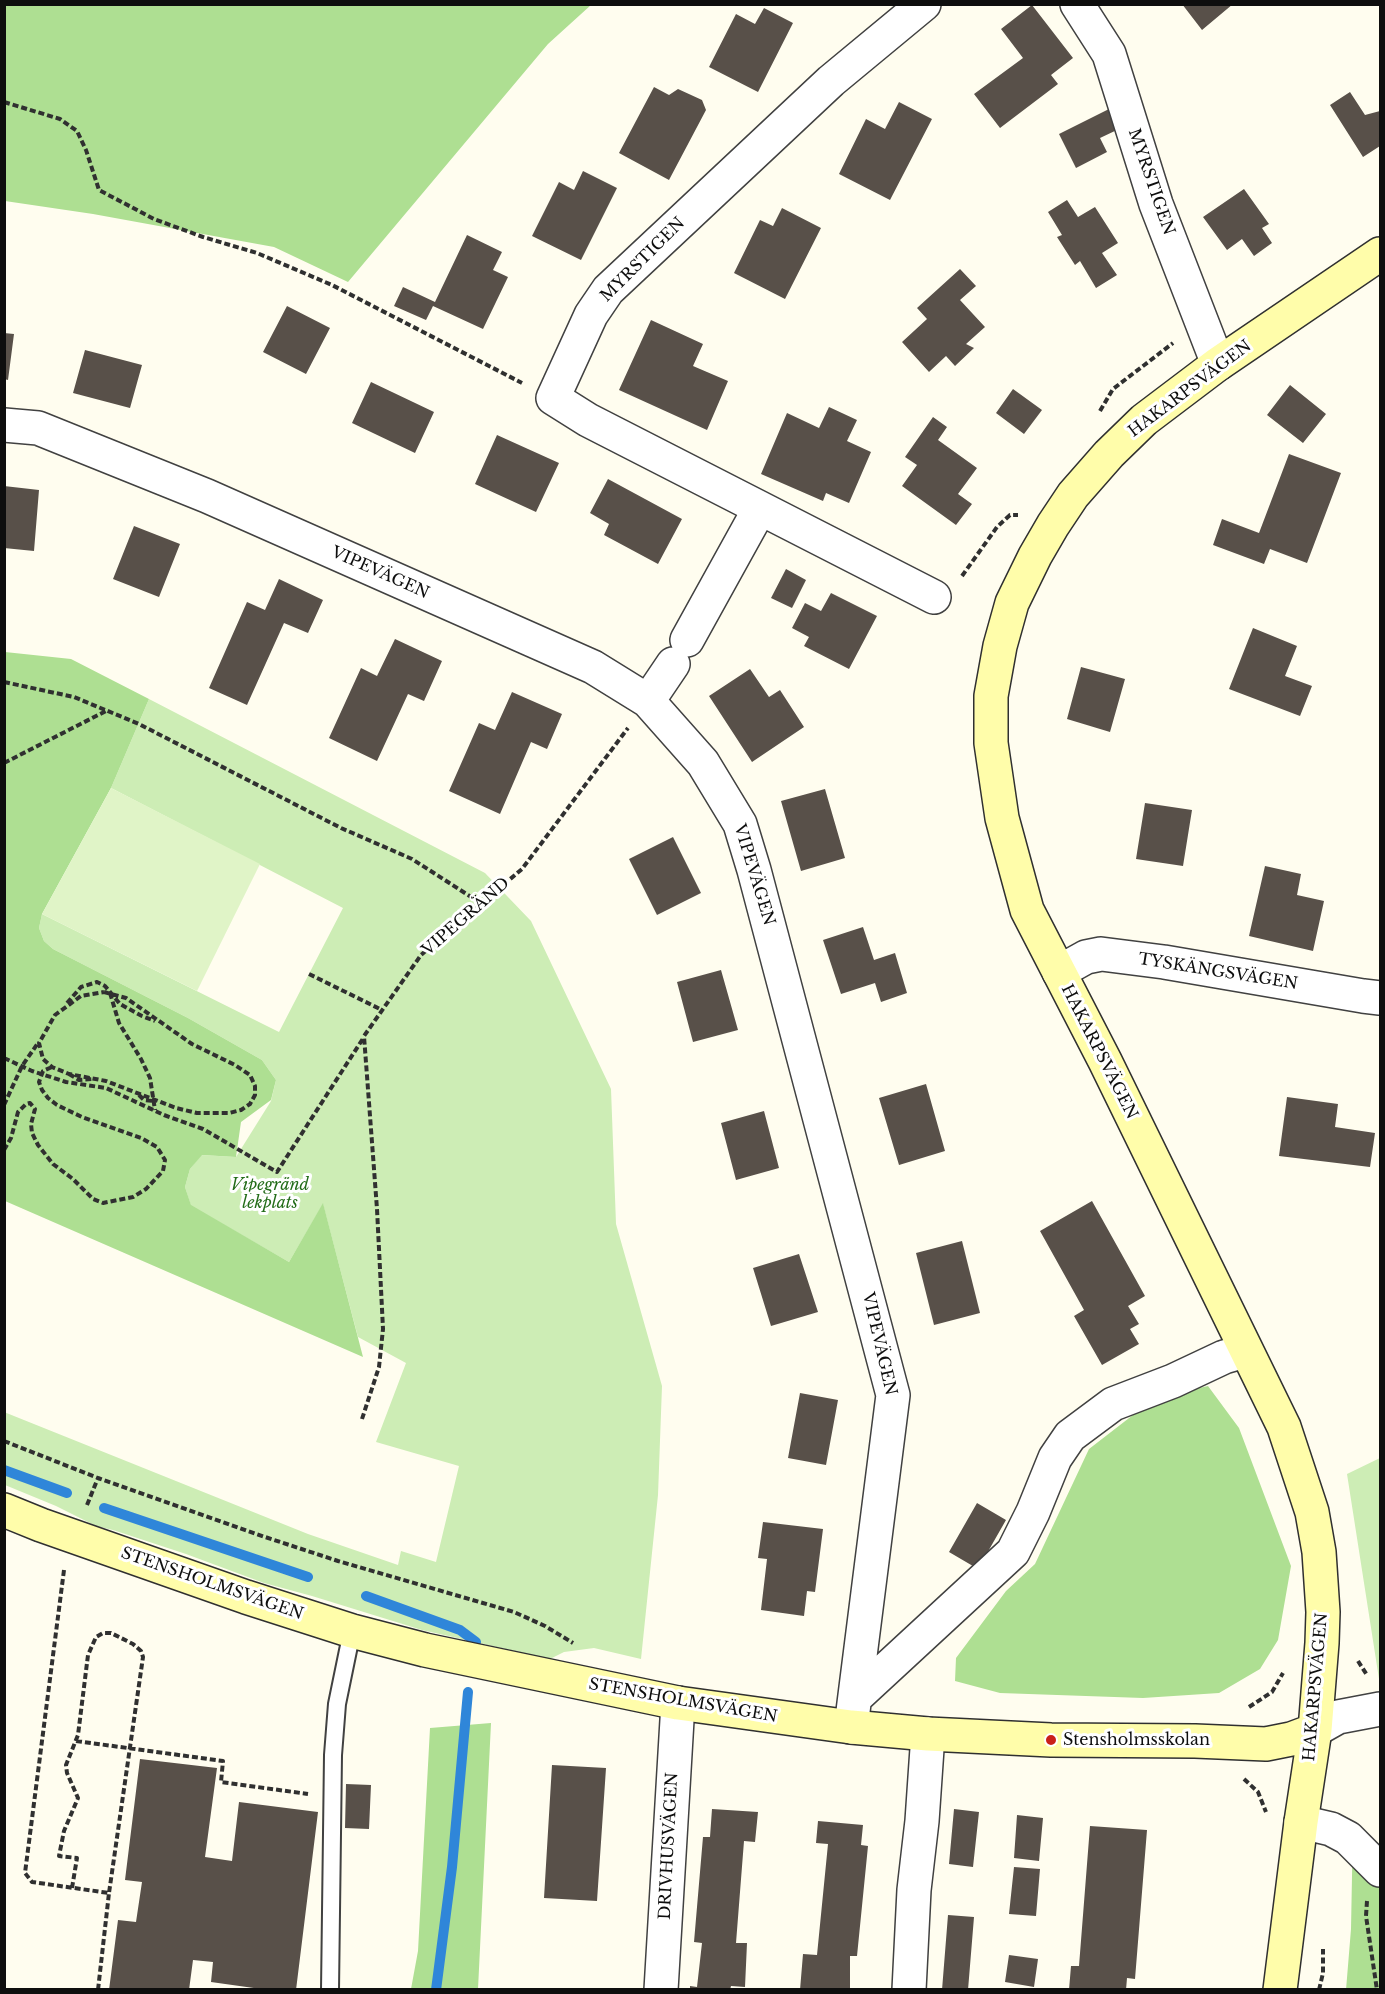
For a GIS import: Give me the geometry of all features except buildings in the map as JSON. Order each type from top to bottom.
[{"type":"street","name":"MYRSTIGEN","points":[[553,398],[591,315],[608,290],[831,81],[924,4]]},
{"type":"street","name":"MYRSTIGEN","points":[[1077,4],[1109,54],[1156,204],[1218,364]]},
{"type":"street","name":"HAKARPSVÄGEN","points":[[1280,1989],[1315,1730],[1323,1612],[1319,1552],[1312,1512],[1284,1427],[1245,1351],[1220,1293],[1027,910],[1002,818],[991,743],[991,696],[1000,646],[1012,603],[1053,525],[1073,495],[1109,454],[1144,420],[1218,364],[1380,254]]},
{"type":"street","points":[[553,398],[588,420],[934,597]]},
{"type":"street","name":"VIPEVÄGEN","points":[[4,425],[38,428],[207,496],[593,667],[648,701],[703,763],[740,824],[754,870],[814,1089],[893,1395],[853,1712]]},
{"type":"street","points":[[648,701],[680,652],[760,508]]},
{"type":"street","name":"TYSKÄNGSVÄGEN","points":[[1059,972],[1086,957],[1101,954],[1164,962],[1380,998]]},
{"type":"street","points":[[853,1712],[1013,1552],[1033,1512],[1055,1458],[1070,1436],[1113,1404],[1173,1381],[1224,1357],[1245,1351]]},
{"type":"street","name":"STENSHOLMSVÄGEN","points":[[4,1510],[246,1597],[352,1631],[425,1650],[678,1703],[853,1712],[928,1734],[1051,1740],[1266,1744],[1291,1739],[1315,1730],[1338,1717],[1380,1710]]},
{"type":"street","name":"DRIVHUSVÄGEN","points":[[661,1989],[678,1703]]},
{"type":"street","points":[[909,1989],[914,1890],[922,1821],[928,1734]]},
{"type":"street","points":[[1301,1822],[1331,1829],[1348,1838],[1374,1863]]},
{"type":"lane","points":[[330,1989],[333,1755],[337,1704],[352,1631]]},
{"type":"path","points":[[4,102],[60,119],[77,131],[99,190],[154,219],[257,253],[332,285],[553,398]]},
{"type":"path","points":[[934,597],[947,597],[997,527],[1010,515],[1027,514],[1053,525]]},
{"type":"path","points":[[4,682],[74,697],[139,724],[341,828],[412,859],[482,903]]},
{"type":"path","name":"VIPEGRÄND","points":[[155,1110],[203,1129],[277,1172],[364,1036],[421,955],[522,869],[648,701]]},
{"type":"path","points":[[4,763],[106,710]]},
{"type":"path","points":[[309,974],[382,1010]]},
{"type":"path","points":[[64,1008],[81,987],[97,982],[105,986],[131,1011],[161,1024]]},
{"type":"path","points":[[4,1105],[22,1066],[55,1015],[81,996],[104,992],[126,998],[192,1044],[250,1075],[255,1086],[255,1095],[250,1104],[241,1110],[197,1113],[176,1108],[96,1079],[69,1074],[52,1067],[43,1059],[39,1043]]},
{"type":"path","points":[[4,1058],[66,1082],[106,1088],[155,1110],[150,1078],[119,1023],[110,993]]},
{"type":"path","points":[[362,1419],[379,1367],[383,1329],[364,1036]]},
{"type":"path","points":[[4,1150],[18,1112],[30,1103],[35,1109],[31,1124],[32,1133],[38,1145],[53,1164],[73,1179],[93,1199],[103,1203],[133,1197],[146,1189],[163,1171],[165,1160],[157,1147],[141,1138],[82,1117],[48,1098],[40,1086],[41,1073],[52,1067]]},
{"type":"path","points":[[4,1441],[98,1478],[265,1538],[514,1612],[545,1626],[573,1643]]},
{"type":"path","points":[[64,1566],[25,1873],[32,1882],[109,1893]]},
{"type":"path","points":[[72,1888],[77,1858],[59,1856],[64,1831],[78,1798],[66,1765],[76,1741],[88,1655],[96,1637],[103,1633],[111,1633],[133,1644],[141,1651],[143,1657],[109,1893],[98,1989]]},
{"type":"path","points":[[1245,1708],[1254,1705],[1272,1692],[1285,1669]]},
{"type":"path","points":[[76,1741],[223,1761],[221,1782],[333,1797]]},
{"type":"path","points":[[1235,1775],[1245,1779],[1258,1792],[1266,1812],[1265,1821]]},
{"type":"path","points":[[1374,1863],[1366,1916],[1377,1989]]},
{"type":"green space","points":[[5,4],[591,5],[548,44],[348,282],[274,247],[93,214],[5,201]]},
{"type":"green space","points":[[5,652],[71,659],[149,699],[111,788],[42,914],[39,928],[44,941],[53,949],[188,1018],[262,1060],[276,1080],[271,1100],[241,1122],[236,1157],[202,1155],[190,1169],[185,1187],[191,1205],[289,1262],[323,1203],[363,1357],[5,1201]]},
{"type":"green space","name":"Vipegränd lekplats","points":[[149,699],[485,873],[531,921],[611,1089],[616,1224],[662,1386],[658,1495],[641,1659],[594,1648],[564,1652],[550,1659],[422,1630],[264,1583],[186,1554],[96,1526],[56,1506],[5,1485],[4,1412],[308,1534],[398,1565],[401,1551],[436,1562],[459,1466],[376,1442],[406,1363],[358,1337],[323,1204],[289,1262],[191,1206],[185,1187],[190,1169],[201,1155],[236,1157],[271,1101],[276,1080],[262,1060],[188,1018],[53,949],[44,941],[39,928],[42,914],[279,1032],[343,908],[111,788]]},
{"type":"green space","points":[[111,788],[260,864],[197,991],[42,914]]},
{"type":"green space","points":[[1208,1386],[1239,1428],[1291,1566],[1278,1640],[1260,1669],[1219,1693],[1143,1698],[1000,1693],[955,1681],[956,1658],[1006,1591],[1035,1564],[1089,1449],[1155,1398]]},
{"type":"green space","points":[[1380,1458],[1380,1678],[1379,1679],[1347,1474]]},
{"type":"green space","points":[[491,1723],[478,1989],[411,1989],[418,1951],[430,1728]]},
{"type":"green space","points":[[1353,1823],[1380,1848],[1380,1989],[1346,1990],[1351,1929]]},
{"type":"waterway","points":[[4,1470],[67,1493]]},
{"type":"waterway","points":[[104,1508],[308,1577]]},
{"type":"waterway","points":[[366,1596],[460,1630],[476,1642]]},
{"type":"waterway","points":[[436,1990],[452,1867],[468,1692]]},
{"type":"place","name":"Stensholmsskolan","points":[[1051,1740]]}]
